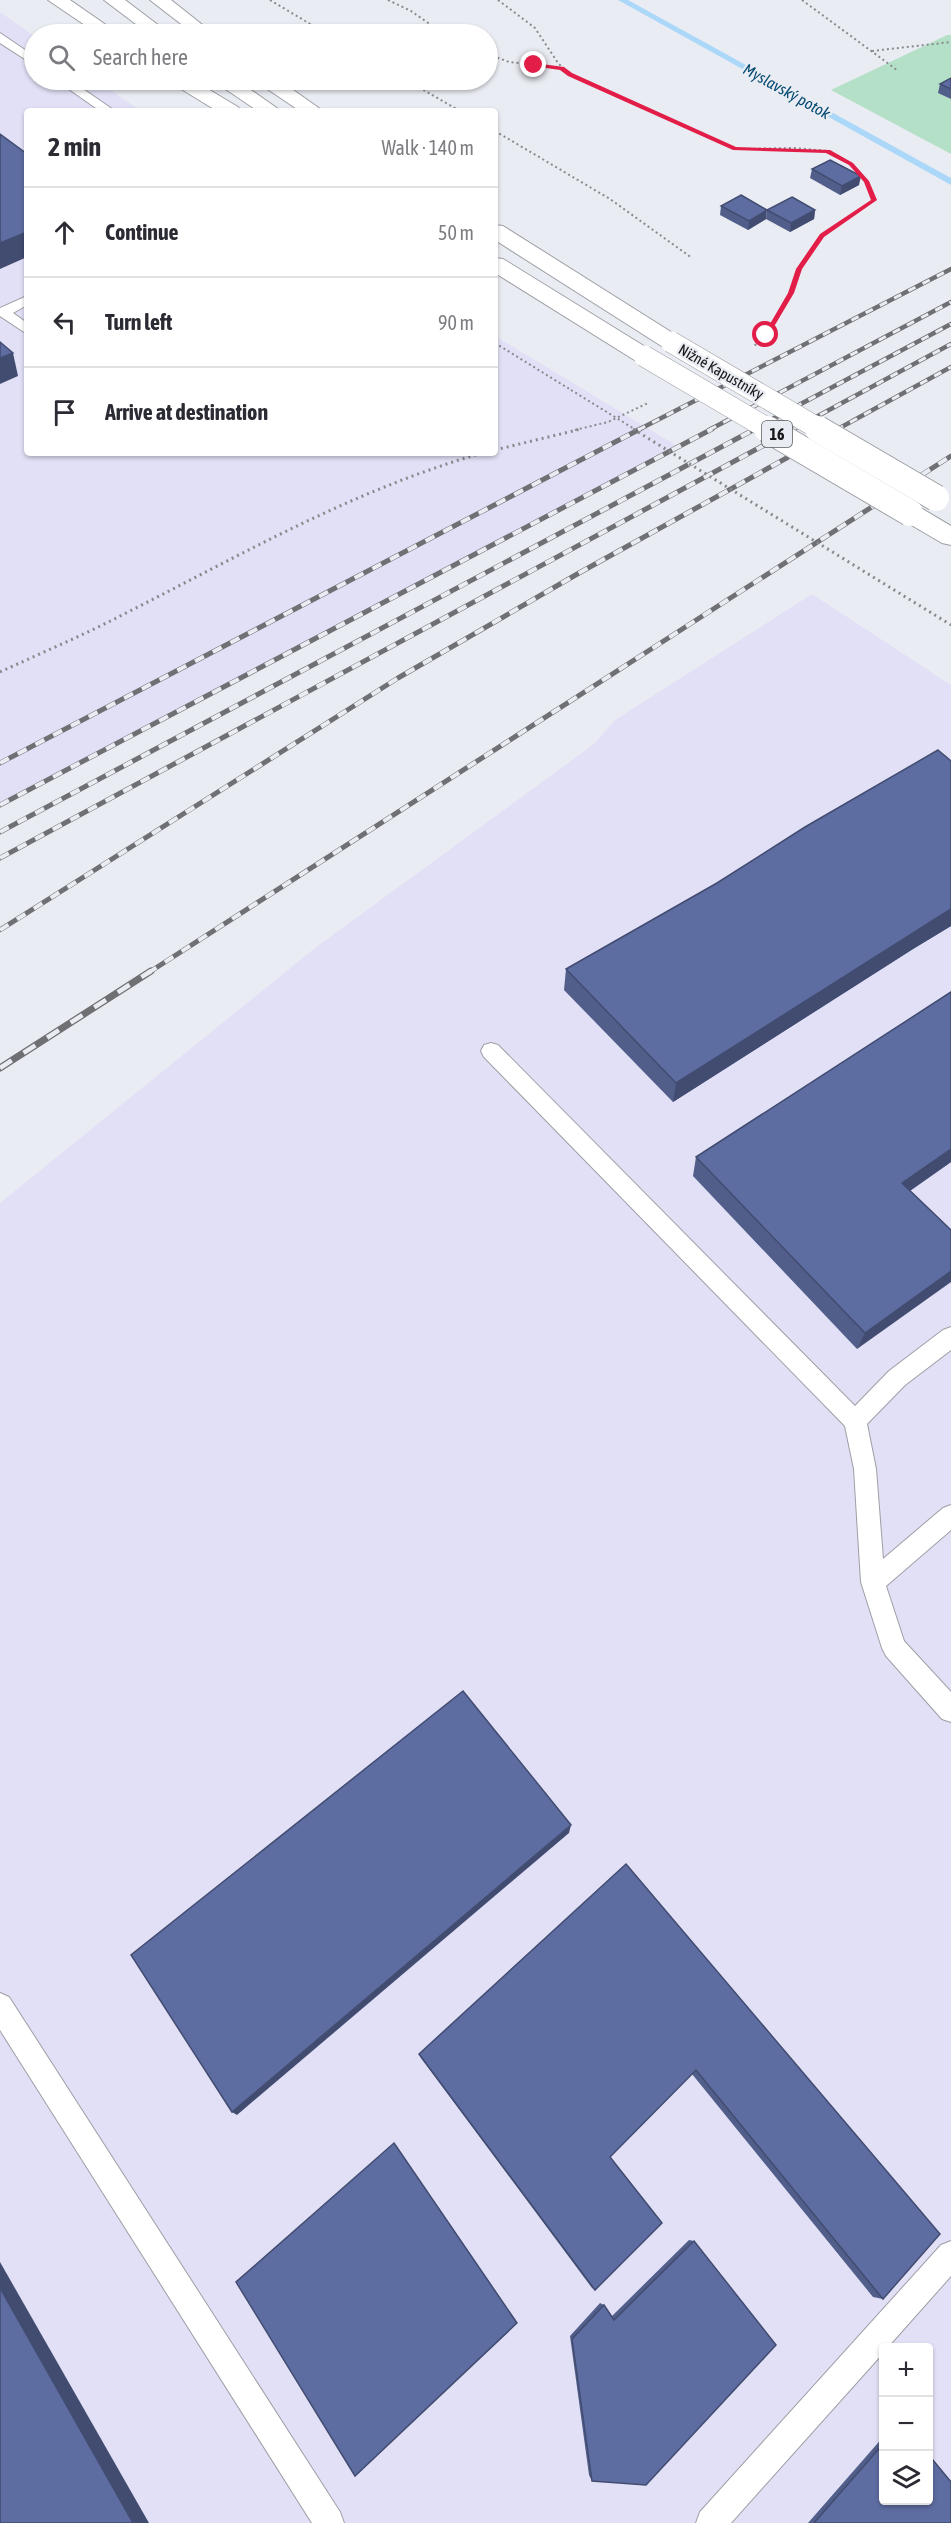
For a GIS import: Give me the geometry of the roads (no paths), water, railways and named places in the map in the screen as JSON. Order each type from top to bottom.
[{"type":"highway","points":[[57,0],[94,24]]},
{"type":"highway","points":[[113,0],[146,24]]},
{"type":"highway","points":[[159,0],[191,24]]},
{"type":"highway","points":[[196,90],[226,108]]},
{"type":"highway","points":[[240,90],[267,108]]},
{"type":"highway","points":[[282,90],[309,108]]},
{"type":"highway","name":"Nižné Kapustníky","points":[[498,233],[671,342],[944,502]]},
{"type":"highway","name":"Nižné Kapustníky","points":[[498,266],[644,356],[951,537]]},
{"type":"lane","points":[[0,37],[24,54]]},
{"type":"lane","points":[[77,90],[104,108]]},
{"type":"lane","points":[[24,302],[3,312],[24,328]]},
{"type":"lane","points":[[491,1051],[855,1421],[865,1469],[873,1582],[894,1648],[951,1710]]},
{"type":"lane","points":[[855,1421],[897,1378],[951,1337]]},
{"type":"lane","points":[[873,1582],[951,1516]]},
{"type":"lane","points":[[0,2006],[329,2523]]},
{"type":"lane","points":[[711,2523],[951,2255]]},
{"type":"waterway","name":"Myslavský potok","points":[[622,0],[951,182]]},
{"type":"railway","points":[[638,430],[951,269]]},
{"type":"railway","points":[[709,430],[951,302]]},
{"type":"railway","points":[[752,430],[951,324]]},
{"type":"railway","points":[[792,430],[951,344]]},
{"type":"railway","points":[[836,430],[951,367]]},
{"type":"railway","points":[[0,763],[640,429]]},
{"type":"railway","points":[[0,805],[712,429]]},
{"type":"railway","points":[[0,832],[755,429]]},
{"type":"railway","points":[[0,858],[794,429]]},
{"type":"railway","points":[[0,930],[398,678],[579,573],[839,429]]},
{"type":"railway","points":[[148,973],[951,456]]},
{"type":"railway","points":[[0,1068],[151,971]]}]
